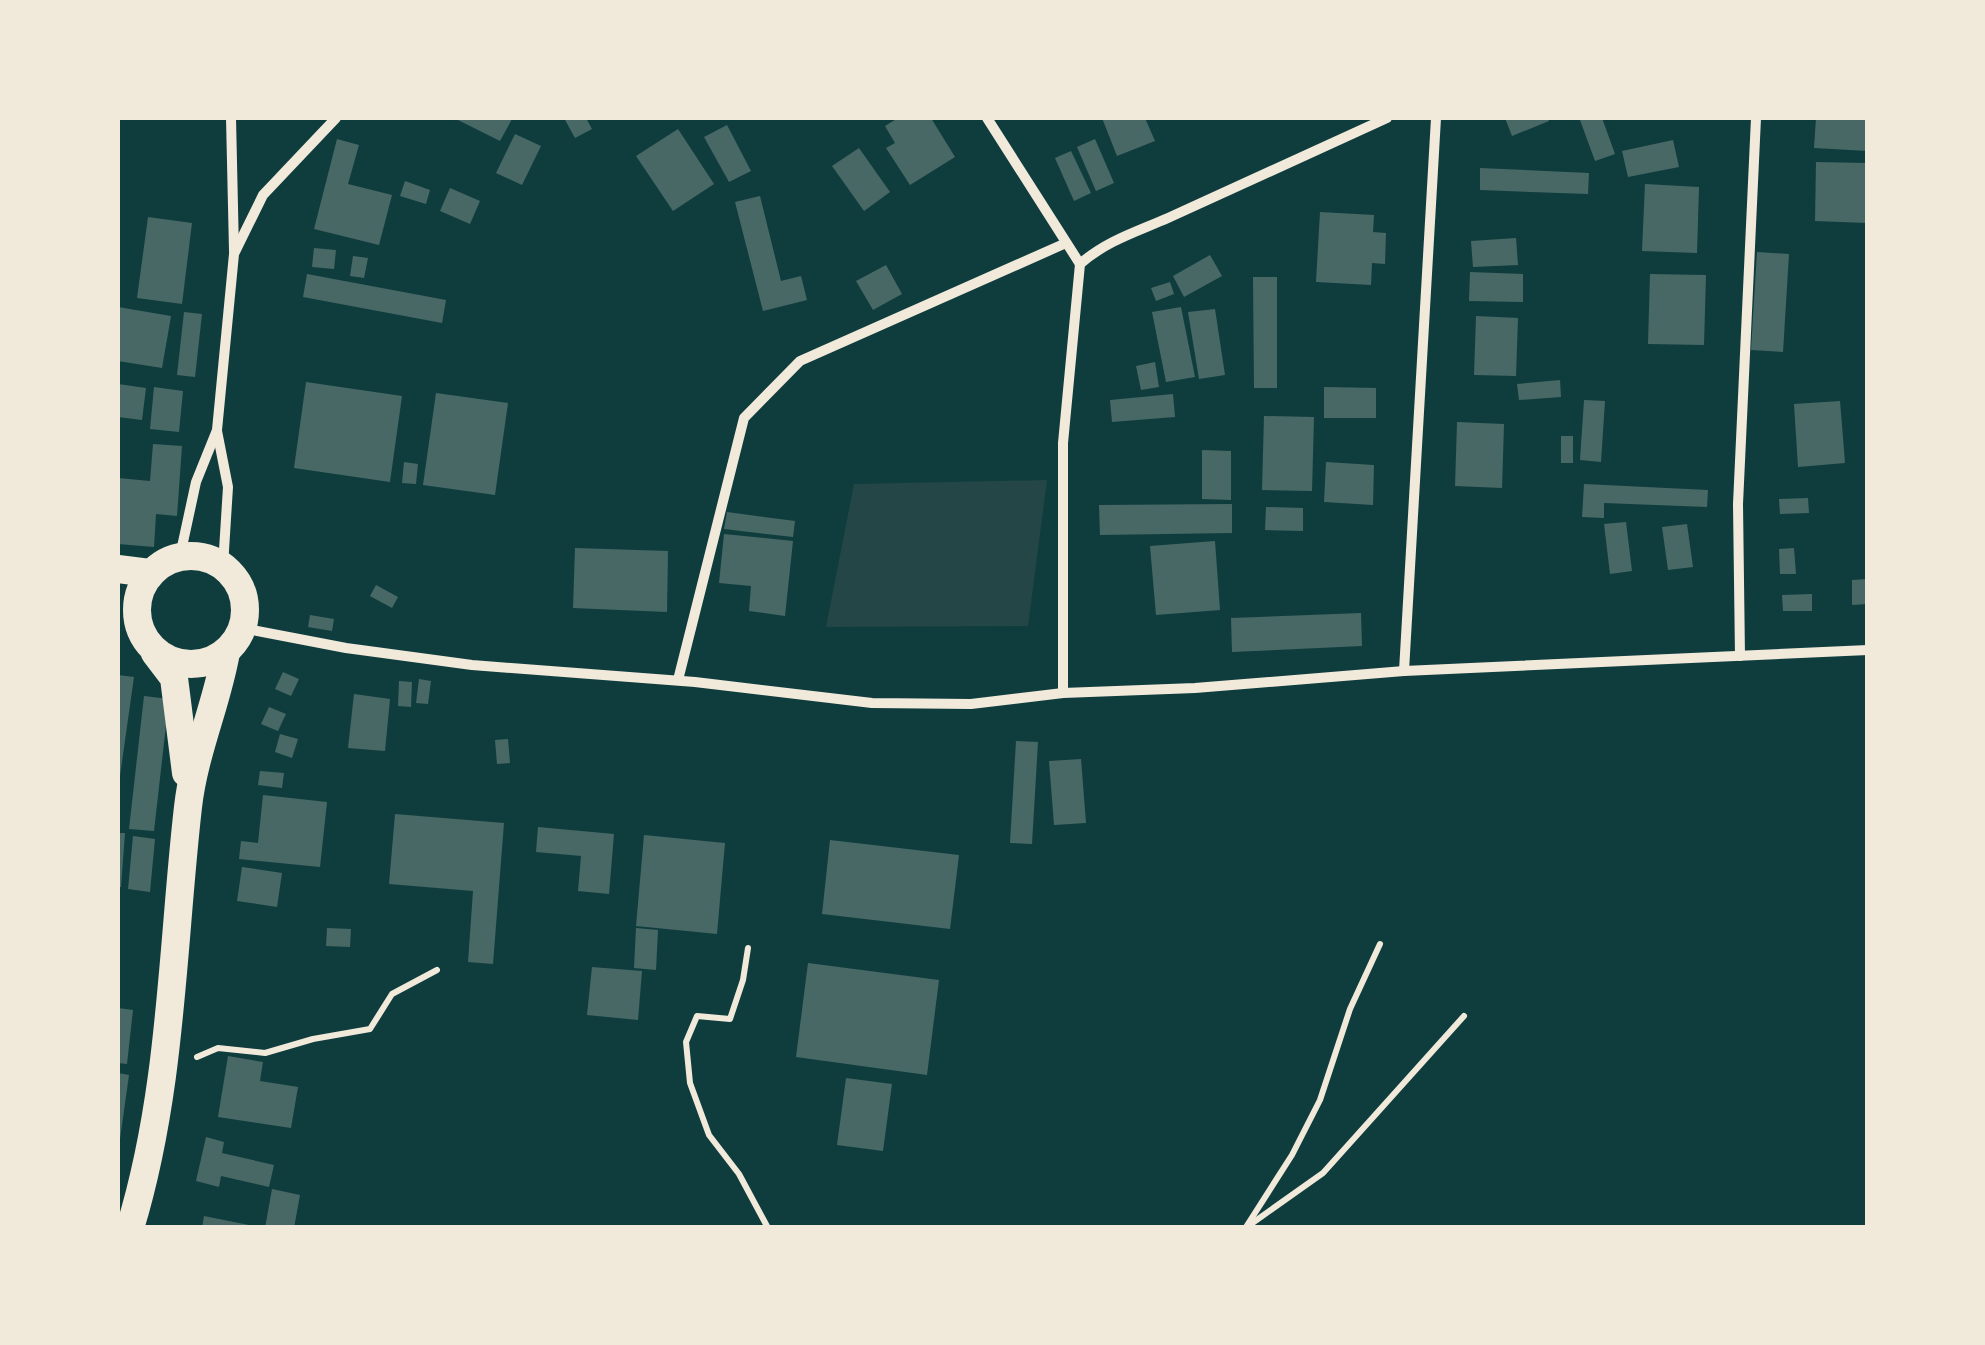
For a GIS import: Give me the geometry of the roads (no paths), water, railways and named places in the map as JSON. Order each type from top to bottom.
[{"type":"highway","points":[[130,1228],[147,1172],[163,1071],[189,802],[202,736],[220,686],[226,652],[242,628],[247,601],[223,566],[210,558],[180,556],[150,573],[138,597],[134,628],[174,678],[189,802]]},
{"type":"highway","points":[[118,569],[150,573]]},
{"type":"highway","points":[[134,628],[176,662],[194,664],[226,652]]},
{"type":"street","points":[[180,556],[196,482],[217,430],[234,254],[231,118]]},
{"type":"street","points":[[234,254],[262,195],[336,118]]},
{"type":"street","points":[[987,118],[1080,264],[1064,443],[1063,693]]},
{"type":"street","points":[[1080,264],[1132,231],[1387,118]]},
{"type":"street","points":[[1404,672],[1436,118]]},
{"type":"street","points":[[1740,656],[1738,504],[1756,118]]},
{"type":"street","points":[[678,680],[744,418],[800,361],[1066,243]]},
{"type":"street","points":[[217,430],[228,486],[223,566]]},
{"type":"street","points":[[242,628],[346,648],[472,665],[678,680],[872,703],[971,704],[1063,693],[1194,688],[1404,672],[1868,650]]}]
